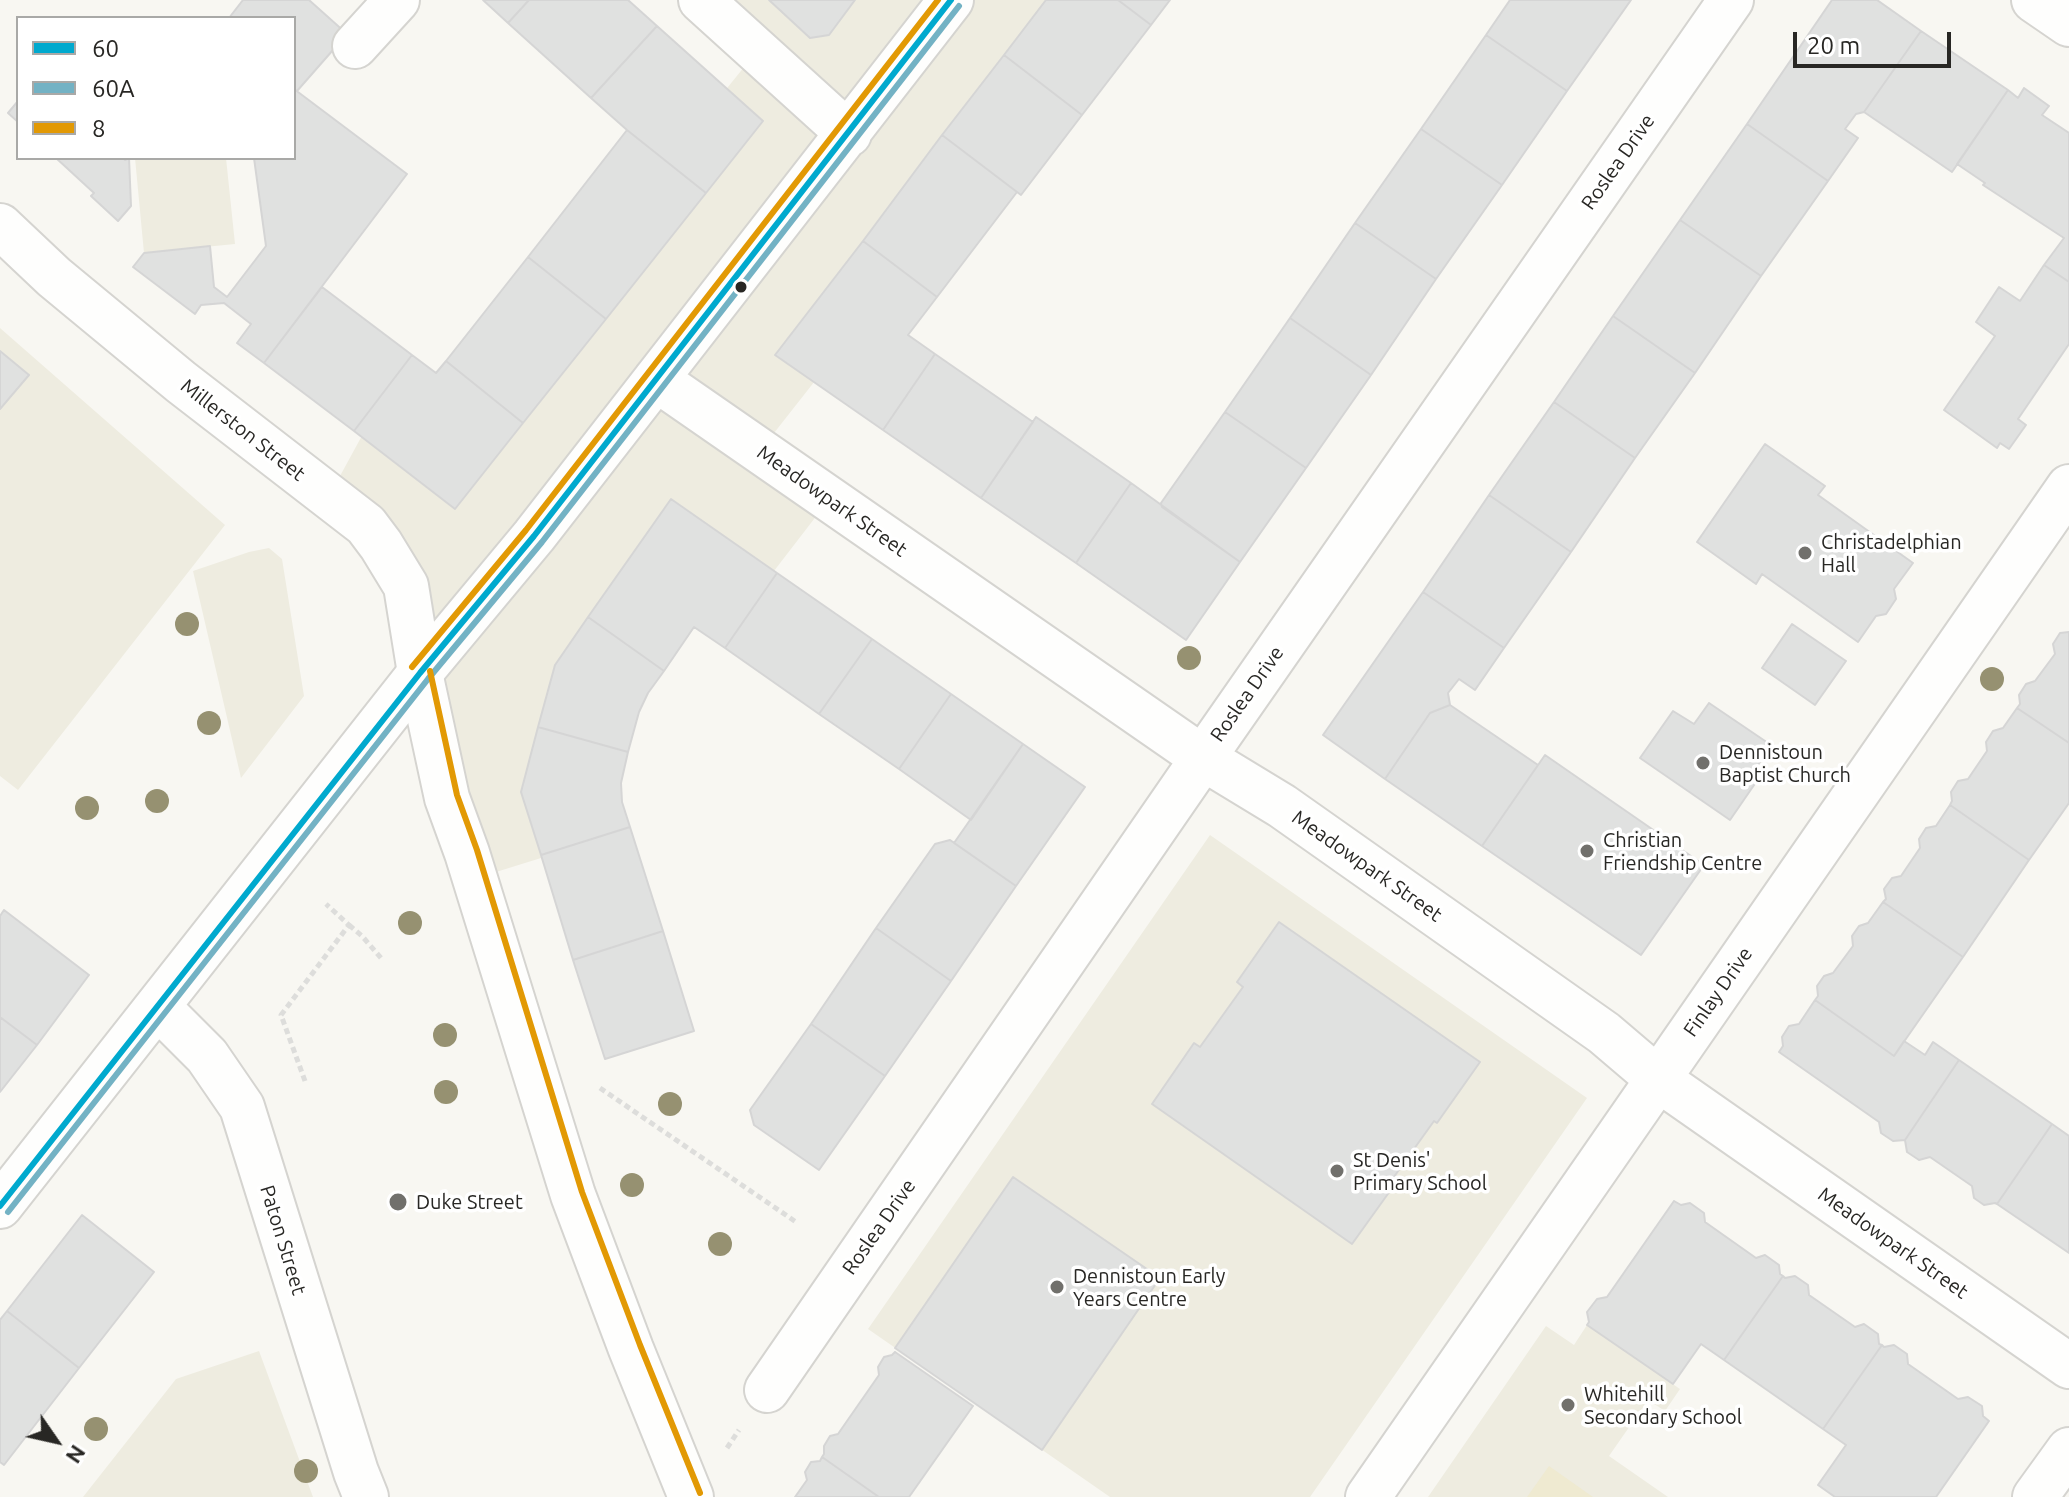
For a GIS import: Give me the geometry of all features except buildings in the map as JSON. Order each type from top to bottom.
[{"type":"street","points":[[355,46],[397,0]]},
{"type":"street","points":[[701,0],[849,134]]},
{"type":"street","points":[[0,1206],[420,673],[534,536],[951,0]]},
{"type":"street","name":"Roslea Drive","points":[[767,1390],[1731,0]]},
{"type":"street","points":[[2034,0],[2069,24]]},
{"type":"street","name":"Millerston Street","points":[[0,226],[54,277],[169,372],[366,525],[406,586],[420,673],[447,798],[573,1195],[691,1497]]},
{"type":"street","name":"Meadowpark Street","points":[[656,379],[1203,758],[1282,806],[1604,1033],[1658,1079],[2069,1366]]},
{"type":"street","name":"Finlay Drive","points":[[1368,1497],[2069,487]]},
{"type":"street","name":"Paton Street","points":[[158,1007],[207,1056],[242,1107],[366,1497]]},
{"type":"street","points":[[2035,1497],[2069,1450]]},
{"type":"path","points":[[326,904],[381,958]]},
{"type":"path","points":[[305,1081],[281,1015],[349,925]]},
{"type":"path","points":[[600,1088],[796,1222]]},
{"type":"shaded area","points":[[719,0],[1107,0],[763,447],[831,497],[747,606],[680,564],[586,844],[480,877],[372,533],[328,498],[382,399],[446,436],[753,56]]},
{"type":"shaded area","points":[[135,160],[226,160],[235,244],[144,253]]},
{"type":"shaded area","points":[[0,328],[225,525],[18,790],[0,776]]},
{"type":"shaded area","points":[[269,548],[282,559],[304,696],[241,778],[193,571]]},
{"type":"shaded area","name":"St Denis' Primary School","points":[[1210,835],[1587,1098],[1310,1497],[1110,1497],[868,1329]]},
{"type":"shaded area","name":"Whitehill Secondary School","points":[[1587,1325],[1680,1389],[1665,1411],[1648,1400],[1609,1456],[1668,1497],[1428,1497],[1546,1326],[1574,1345]]},
{"type":"shaded area","points":[[259,1351],[313,1497],[83,1497],[176,1379]]},
{"type":"shaded area","points":[[1549,1466],[1593,1497],[1527,1497]]},
{"type":"transit line","name":"8","points":[[412,667],[526,530],[938,0]]},
{"type":"transit line","name":"60","points":[[0,1206],[420,673],[534,536],[951,0]]},
{"type":"transit line","name":"60A","points":[[8,1212],[428,679],[542,542],[959,6]]},
{"type":"transit line","name":"8","points":[[430,671],[457,795],[477,850],[582,1192],[700,1493]]},
{"type":"place","name":"Christadelphian Hall","points":[[1805,553]]},
{"type":"place","name":"Dennistoun Baptist Church","points":[[1703,763]]},
{"type":"place","name":"Christian Friendship Centre","points":[[1587,851]]},
{"type":"place","name":"St Denis' Primary School","points":[[1337,1171]]},
{"type":"place","name":"Duke Street","points":[[398,1202]]},
{"type":"place","name":"Dennistoun Early Years Centre","points":[[1057,1287]]},
{"type":"place","name":"Whitehill Secondary School","points":[[1568,1405]]}]
